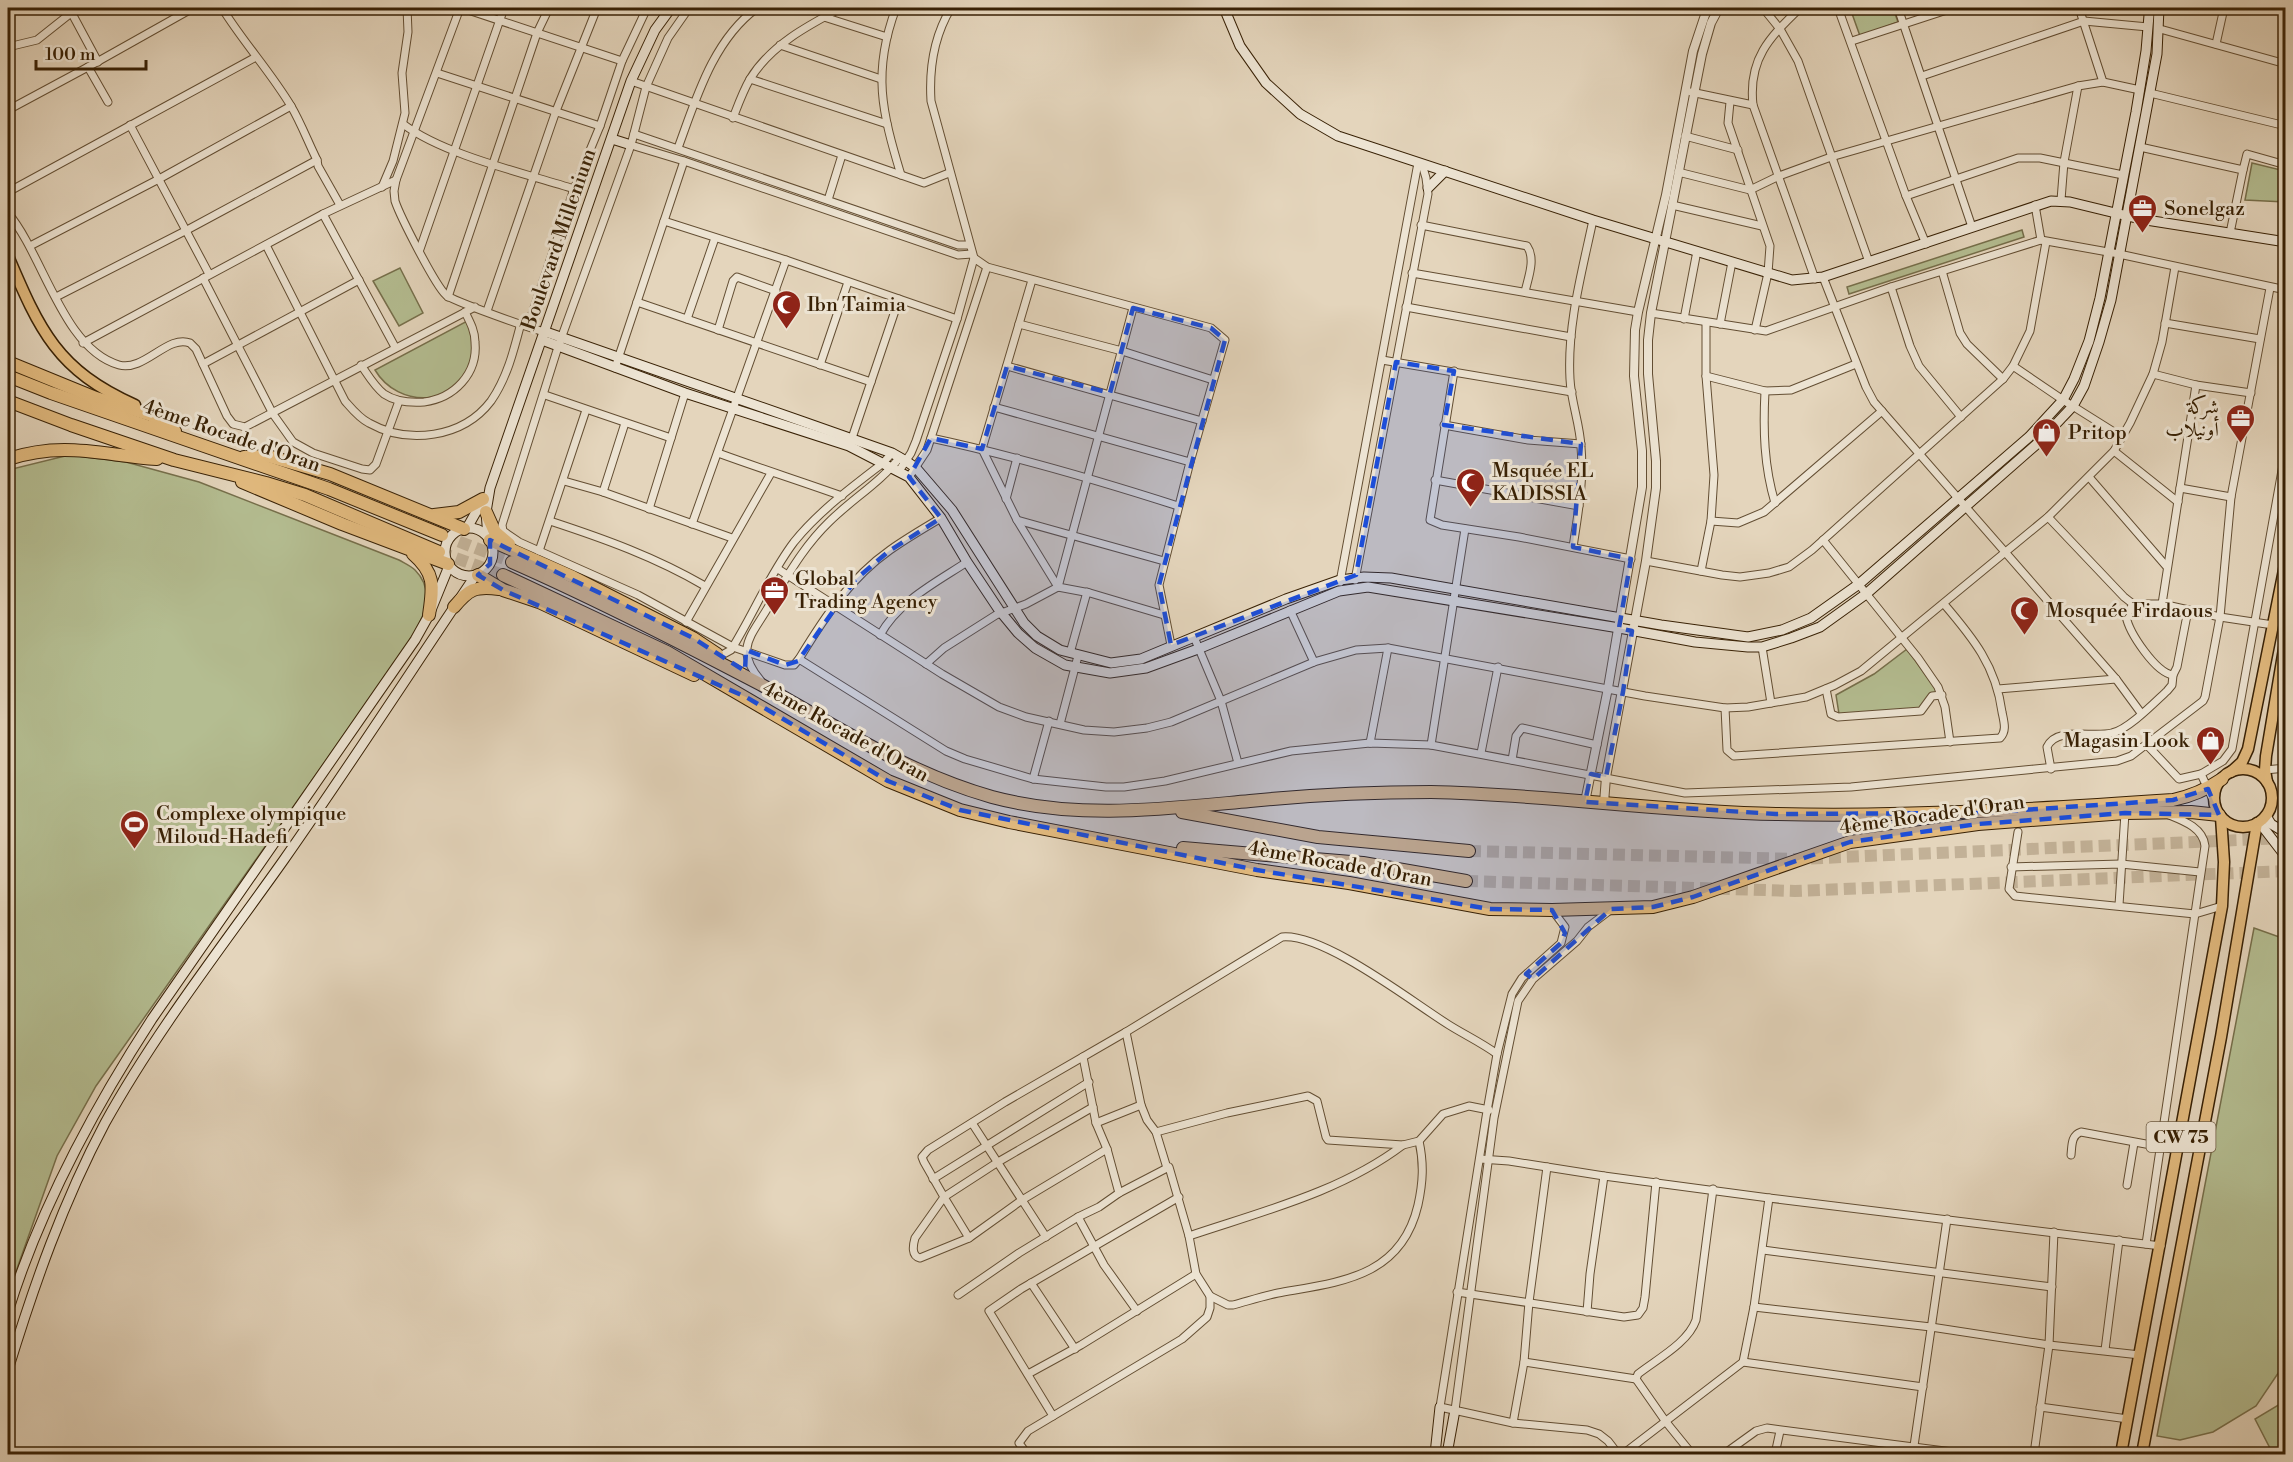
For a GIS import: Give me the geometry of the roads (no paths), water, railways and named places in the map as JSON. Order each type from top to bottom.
[{"type":"highway","points":[[8,362],[96,398],[150,416],[186,439]]},
{"type":"highway","name":"4ème Rocade d'Oran","points":[[8,376],[329,489],[442,535]]},
{"type":"highway","name":"4ème Rocade d'Oran","points":[[8,401],[174,460],[305,495],[439,552]]},
{"type":"highway","points":[[8,411],[38,412]]},
{"type":"highway","points":[[8,459],[37,451],[63,448],[174,460]]},
{"type":"highway","points":[[240,458],[268,456],[330,474],[465,529]]},
{"type":"highway","points":[[222,472],[256,489],[449,565]]},
{"type":"highway","points":[[426,515],[453,514],[486,494]]},
{"type":"highway","points":[[486,512],[498,536],[523,553]]},
{"type":"highway","points":[[489,539],[523,553],[693,638],[761,681],[780,696]]},
{"type":"highway","points":[[408,549],[430,573],[432,597],[429,615]]},
{"type":"highway","name":"4ème Rocade d'Oran","points":[[512,562],[699,651],[894,759],[945,782],[993,797],[1059,810],[1107,812],[1166,810],[1327,794],[1433,792],[1776,814],[1977,813],[2173,800],[2208,789],[2226,776]]},
{"type":"highway","points":[[476,575],[503,590]]},
{"type":"highway","name":"4ème Rocade d'Oran","points":[[503,575],[667,652],[888,781],[960,810],[990,818],[1257,870],[1349,883],[1490,909],[1653,907],[1693,897],[1850,842],[1978,824],[2125,813],[2219,812]]},
{"type":"highway","points":[[454,607],[470,590],[486,587],[503,590],[539,602],[746,698]]},
{"type":"highway","points":[[1166,810],[1318,837],[1468,850]]},
{"type":"highway","points":[[1137,845],[1363,863],[1466,881]]},
{"type":"main road","name":"Boulevard Millenium","points":[[486,494],[544,336],[632,81],[655,30],[671,8]]},
{"type":"main road","points":[[1224,8],[1240,46],[1266,83],[1299,114],[1338,136],[1593,220],[1792,280],[1819,278],[1926,244],[2035,205],[2061,200],[2127,216],[2286,242]]},
{"type":"main road","points":[[560,343],[618,358],[737,398],[850,442],[909,477],[941,518],[1001,613],[1018,633],[1035,648],[1075,668],[1119,673],[1146,668],[1198,650],[1339,591],[1368,587],[1695,642],[1748,647],[1762,646],[1820,627],[1866,594],[2038,442],[2073,406],[2084,386],[2111,300],[2140,147],[2145,92],[2147,8]]},
{"type":"main road","points":[[544,336],[615,368],[685,393],[899,457],[916,468],[952,510],[1014,609],[1037,636],[1060,650],[1074,654],[1111,663],[1141,659],[1286,598],[1340,580],[1355,578],[1391,578],[1634,620],[1748,637],[1769,634],[1810,618],[1859,584],[2029,437],[2063,400],[2089,341],[2100,298],[2123,175],[2160,28],[2159,8]]},
{"type":"main road","points":[[612,139],[631,145]]},
{"type":"main road","points":[[1428,188],[1445,171]]},
{"type":"main road","points":[[8,256],[42,329],[52,344],[70,364],[94,383],[134,404],[150,416]]},
{"type":"main road","points":[[8,1370],[37,1277],[67,1200],[105,1123],[150,1050],[302,834],[476,575],[490,564],[493,556],[489,539],[486,494]]},
{"type":"main road","points":[[8,1312],[20,1274],[54,1197],[116,1075],[159,1009],[387,682],[429,615],[449,565],[446,549],[448,542],[452,536],[465,529],[486,494]]},
{"type":"main road","points":[[465,529],[478,530],[489,539]]},
{"type":"main road","points":[[2286,560],[2248,749],[2242,762],[2226,776],[2216,790],[2219,812],[2239,826],[2261,820],[2286,833]]},
{"type":"main road","points":[[449,565],[461,575],[476,575]]},
{"type":"main road","points":[[2142,1455],[2261,820],[2272,803],[2265,770],[2286,637]]},
{"type":"main road","points":[[2226,776],[2247,770],[2262,776],[2267,782]]},
{"type":"main road","name":"CW 75","points":[[2121,1455],[2222,906],[2224,855],[2219,812]]},
{"type":"main road","points":[[2261,820],[2286,857]]},
{"type":"main road","points":[[54,1197],[67,1200]]},
{"type":"main road","points":[[1435,1455],[1440,1407]]},
{"type":"main road","points":[[1447,1455],[1455,1410]]},
{"type":"street","points":[[8,110],[193,8]]},
{"type":"street","points":[[222,8],[291,106],[318,166],[340,205]]},
{"type":"street","points":[[382,188],[393,161],[403,124],[405,101],[402,73],[408,32],[407,8]]},
{"type":"street","points":[[544,336],[528,327],[448,297],[438,285],[398,208],[394,191],[396,180],[461,8],[621,61]]},
{"type":"street","points":[[420,249],[504,8]]},
{"type":"street","points":[[448,297],[514,98],[537,33],[549,8]]},
{"type":"street","points":[[487,311],[556,111],[597,8]]},
{"type":"street","points":[[266,245],[345,401],[360,417],[387,431],[432,435],[454,429],[474,417],[490,402],[502,382],[528,327],[574,189],[600,126],[621,61],[647,8]]},
{"type":"street","points":[[689,8],[668,38],[646,87],[631,145],[560,343],[502,525],[503,531],[508,536],[539,551],[639,595],[733,647],[785,665],[794,664],[800,659],[834,604],[855,580],[889,550],[941,518]]},
{"type":"street","points":[[678,148],[709,68],[723,44],[757,8]]},
{"type":"street","points":[[733,118],[750,79],[780,45],[841,8]]},
{"type":"street","points":[[896,8],[887,37],[881,92],[886,124],[901,175]]},
{"type":"street","points":[[951,8],[939,32],[930,82],[934,112],[949,173],[973,256],[987,267],[1211,328],[1225,340],[1178,506],[1159,585],[1171,645]]},
{"type":"street","points":[[1585,802],[1621,617],[1642,476],[1634,376],[1638,312],[1672,205],[1685,136],[1693,51],[1709,8]]},
{"type":"street","points":[[1604,803],[1606,777],[1646,561],[1656,488],[1656,461],[1648,374],[1648,340],[1659,240],[1666,195],[1690,92],[1708,33],[1719,8]]},
{"type":"street","points":[[1763,8],[1780,29],[1798,61],[1869,262]]},
{"type":"street","points":[[1800,8],[1760,53],[1753,82],[1753,105],[1819,278],[1835,308],[1866,387],[1882,411],[2116,679],[2141,713]]},
{"type":"street","points":[[1838,8],[1852,41],[1906,196],[1926,244]]},
{"type":"street","points":[[1898,8],[1972,227]]},
{"type":"street","points":[[1852,41],[1953,8]]},
{"type":"street","points":[[2079,8],[2103,82]]},
{"type":"street","points":[[2216,44],[2224,8]]},
{"type":"street","points":[[8,47],[37,40],[70,10],[98,62]]},
{"type":"street","points":[[824,17],[887,37]]},
{"type":"street","points":[[1922,76],[2084,21],[2148,27]]},
{"type":"street","points":[[2160,28],[2286,64]]},
{"type":"street","points":[[780,45],[881,79]]},
{"type":"street","points":[[8,192],[256,57]]},
{"type":"street","points":[[88,67],[108,102]]},
{"type":"street","points":[[437,73],[600,126]]},
{"type":"street","points":[[750,79],[886,124]]},
{"type":"street","points":[[632,81],[694,105],[924,183],[949,173]]},
{"type":"street","points":[[1678,172],[1750,190],[1779,176],[1831,157],[2078,86],[2103,82],[2286,126]]},
{"type":"street","points":[[2061,200],[2064,162],[2078,86]]},
{"type":"street","points":[[1690,92],[1753,105]]},
{"type":"street","points":[[1730,102],[1728,123],[1770,246],[1768,273],[1755,330]]},
{"type":"street","points":[[30,246],[159,179],[291,106]]},
{"type":"street","points":[[403,124],[415,133],[456,151],[574,189]]},
{"type":"street","points":[[130,125],[187,230],[237,344],[273,414],[297,446],[362,470],[370,470],[376,464],[399,401]]},
{"type":"street","points":[[634,134],[958,245],[969,245]]},
{"type":"street","points":[[1685,136],[1738,150]]},
{"type":"street","points":[[631,145],[958,255],[973,256]]},
{"type":"street","points":[[2140,147],[2243,170]]},
{"type":"street","points":[[2230,233],[2247,154],[2286,165]]},
{"type":"street","points":[[828,200],[842,155]]},
{"type":"street","points":[[1906,196],[2018,158],[2040,158],[2123,175]]},
{"type":"street","points":[[56,297],[317,160]]},
{"type":"street","points":[[615,368],[684,161]]},
{"type":"street","points":[[1353,589],[1428,188],[1420,164]]},
{"type":"street","points":[[1339,591],[1420,164]]},
{"type":"street","points":[[83,343],[340,205],[396,180]]},
{"type":"street","points":[[810,205],[813,195]]},
{"type":"street","points":[[1672,205],[1762,226]]},
{"type":"street","points":[[1646,561],[1740,577],[1769,573],[1789,567],[1823,540],[2003,379],[2013,366],[2030,331],[2044,241],[2035,205]]},
{"type":"street","points":[[8,213],[30,246],[72,328],[83,343],[109,360],[124,366],[136,364],[178,341],[186,341],[193,345],[231,423],[245,427],[475,307]]},
{"type":"street","points":[[323,214],[395,347]]},
{"type":"street","points":[[1573,547],[1583,468],[1572,392],[1571,337],[1593,220]]},
{"type":"street","points":[[664,221],[957,319]]},
{"type":"street","points":[[1421,225],[1527,246],[1532,252],[1532,259],[1525,292]]},
{"type":"street","points":[[687,319],[715,238]]},
{"type":"street","points":[[1651,313],[1755,330],[1778,328],[1891,287],[2044,241],[2119,254],[2286,290]]},
{"type":"street","points":[[1684,319],[1697,251]]},
{"type":"street","points":[[761,681],[748,662],[746,650],[751,637],[805,548],[827,524],[891,467],[916,441],[957,319],[973,256]]},
{"type":"street","points":[[692,524],[786,260]]},
{"type":"street","points":[[1720,324],[1732,262]]},
{"type":"street","points":[[909,477],[925,456],[987,267]]},
{"type":"street","points":[[778,569],[986,702],[1013,713],[1084,730],[1114,732],[1171,722],[1314,662],[1356,650],[1388,648],[1623,692],[1725,708],[1806,697],[1861,671],[1902,639],[2048,517],[2114,451],[2153,374],[2175,267]]},
{"type":"street","points":[[1942,271],[1960,333],[1967,344],[2003,379]]},
{"type":"street","points":[[1412,273],[1638,312]]},
{"type":"street","points":[[718,330],[737,277],[776,291]]},
{"type":"street","points":[[203,364],[359,280]]},
{"type":"street","points":[[1032,280],[982,449],[1005,499],[1058,587]]},
{"type":"street","points":[[820,364],[849,282]]},
{"type":"street","points":[[1891,287],[1910,346],[1919,366],[1961,417]]},
{"type":"street","points":[[800,659],[946,751],[1033,779],[1088,786],[1124,787],[1184,777],[1291,751],[1370,743],[1431,745],[1591,774],[1660,790],[1694,794],[1851,787],[2116,761],[2131,756],[2147,745],[2204,699],[2220,617],[2232,497],[2270,288]]},
{"type":"street","points":[[850,442],[899,299]]},
{"type":"street","points":[[637,302],[871,381]]},
{"type":"street","points":[[1406,307],[1571,337]]},
{"type":"street","points":[[1058,587],[1133,308]]},
{"type":"street","points":[[361,365],[383,393],[399,401],[416,403],[434,401],[449,395],[467,377],[472,366],[475,342],[473,329],[465,312]]},
{"type":"street","points":[[1701,571],[1711,520],[1714,474],[1706,376],[1706,322]]},
{"type":"street","points":[[2165,323],[2259,339]]},
{"type":"street","points":[[1019,324],[1122,351],[1213,380]]},
{"type":"street","points":[[1382,360],[1572,392]]},
{"type":"street","points":[[1706,376],[1765,391],[1791,390],[1856,364]]},
{"type":"street","points":[[1007,366],[1202,420]]},
{"type":"street","points":[[2013,366],[2122,437]]},
{"type":"street","points":[[1454,371],[1430,520],[1437,524],[1631,559]]},
{"type":"street","points":[[2153,374],[2196,385],[2251,393]]},
{"type":"street","points":[[2162,604],[2196,385]]},
{"type":"street","points":[[1765,391],[1763,432],[1766,463],[1775,503]]},
{"type":"street","points":[[649,509],[685,393]]},
{"type":"street","points":[[544,394],[671,438]]},
{"type":"street","points":[[994,407],[1190,462]]},
{"type":"street","points":[[539,551],[586,410]]},
{"type":"street","points":[[1711,520],[1738,523],[1764,512],[1882,411]]},
{"type":"street","points":[[603,492],[625,423]]},
{"type":"street","points":[[1444,425],[1528,440],[1581,444]]},
{"type":"street","points":[[931,438],[1088,477],[1178,506]]},
{"type":"street","points":[[2147,745],[2179,779],[2201,774],[2223,761],[2232,749],[2286,448]]},
{"type":"street","points":[[2114,451],[2178,502]]},
{"type":"street","points":[[718,453],[842,496]]},
{"type":"street","points":[[720,656],[729,652],[733,647],[800,536],[842,496],[891,467],[899,457]]},
{"type":"street","points":[[1005,499],[1017,458]]},
{"type":"street","points":[[686,622],[771,473]]},
{"type":"street","points":[[2089,477],[2167,567]]},
{"type":"street","points":[[1435,480],[1579,506]]},
{"type":"street","points":[[564,481],[603,492],[732,538]]},
{"type":"street","points":[[2180,488],[2232,497]]},
{"type":"street","points":[[2048,517],[2133,604],[2162,604],[2220,617],[2273,625]]},
{"type":"street","points":[[1017,520],[1164,561]]},
{"type":"street","points":[[550,521],[664,563],[705,586]]},
{"type":"street","points":[[1431,745],[1465,529]]},
{"type":"street","points":[[1823,540],[1927,669],[1942,694],[1950,742]]},
{"type":"street","points":[[880,635],[886,623],[908,602],[967,562]]},
{"type":"street","points":[[926,664],[944,648],[1001,613],[1058,587],[1088,592],[1164,615]]},
{"type":"street","points":[[1060,724],[1075,668],[1074,654],[1088,592]]},
{"type":"street","points":[[1725,708],[1727,750],[1734,756],[1997,740],[2002,737],[2005,728],[1998,689],[1982,652],[1944,604]]},
{"type":"street","points":[[2133,604],[2126,616],[2132,636],[2163,671],[2173,675]]},
{"type":"street","points":[[1290,610],[1314,662]]},
{"type":"street","points":[[2051,769],[2047,747],[2054,738],[2113,733],[2167,691],[2172,685],[2177,667],[2188,610]]},
{"type":"street","points":[[1194,637],[1221,700],[1238,763]]},
{"type":"street","points":[[1762,646],[1771,703]]},
{"type":"street","points":[[1370,743],[1388,648]]},
{"type":"street","points":[[1481,753],[1498,667]]},
{"type":"street","points":[[1998,689],[2116,679]]},
{"type":"street","points":[[1826,689],[1831,714],[1838,717],[1920,711],[1932,696],[1942,694]]},
{"type":"street","points":[[1033,779],[1048,722]]},
{"type":"street","points":[[1512,760],[1516,736],[1522,728],[1597,745]]},
{"type":"street","points":[[2265,770],[2286,768]]},
{"type":"street","points":[[2201,774],[2219,812]]},
{"type":"street","points":[[2119,905],[2125,813]]},
{"type":"street","points":[[2146,1244],[2205,846],[2204,838],[2193,827],[2164,813]]},
{"type":"street","points":[[2018,832],[2008,889],[2014,895],[2195,914],[2222,906]]},
{"type":"street","points":[[2011,867],[2121,864],[2200,872]]},
{"type":"street","points":[[1491,1110],[1518,1001],[1533,979],[1577,941],[1588,927],[1611,909]]},
{"type":"street","points":[[1455,1410],[1497,1054],[1512,994],[1526,974],[1561,943],[1563,938],[1565,927],[1552,910]]},
{"type":"street","points":[[969,1238],[922,1157],[928,1150],[1276,939],[1287,936],[1318,945],[1346,958],[1497,1054]]},
{"type":"street","points":[[1526,974],[1533,979]]},
{"type":"street","points":[[1126,1032],[1142,1105],[1147,1120],[1156,1132],[1179,1197],[1196,1274],[1210,1296],[1228,1305],[1276,1293],[1317,1288],[1363,1274],[1390,1257],[1406,1236],[1415,1215],[1423,1181],[1423,1159],[1419,1141]]},
{"type":"street","points":[[1083,1057],[1096,1123],[1107,1149],[1119,1193]]},
{"type":"street","points":[[933,1179],[1089,1082]]},
{"type":"street","points":[[1156,1132],[1227,1113],[1308,1096],[1317,1101],[1328,1140],[1403,1145],[1419,1141],[1443,1114],[1469,1106],[1491,1110]]},
{"type":"street","points":[[1096,1123],[1142,1105]]},
{"type":"street","points":[[1094,1107],[998,1162],[944,1197],[915,1238],[913,1246],[915,1254],[920,1258],[969,1238],[1022,1200],[1107,1149]]},
{"type":"street","points":[[972,1123],[1046,1237]]},
{"type":"street","points":[[2071,1155],[2073,1140],[2079,1133],[2178,1150]]},
{"type":"street","points":[[2127,1185],[2134,1143]]},
{"type":"street","points":[[1189,1236],[1324,1190],[1380,1163],[1403,1145]]},
{"type":"street","points":[[1484,1160],[1509,1161],[1769,1198],[2161,1246]]},
{"type":"street","points":[[1484,1160],[1457,1292],[1440,1407],[1513,1423],[1587,1430],[1599,1434],[1608,1441],[1618,1455]]},
{"type":"street","points":[[1513,1423],[1524,1362],[1529,1302],[1547,1167]]},
{"type":"street","points":[[958,1295],[1078,1217],[1099,1208],[1119,1193],[1167,1168]]},
{"type":"street","points":[[1587,1312],[1604,1176]]},
{"type":"street","points":[[1457,1292],[1587,1312],[1630,1317],[1638,1315],[1643,1308],[1656,1182]]},
{"type":"street","points":[[1636,1379],[1638,1374],[1693,1330],[1713,1189]]},
{"type":"street","points":[[1053,1416],[989,1311],[1031,1283],[1179,1197]]},
{"type":"street","points":[[1623,1455],[1743,1362],[1754,1307],[1769,1198]]},
{"type":"street","points":[[1078,1217],[1104,1265],[1137,1311]]},
{"type":"street","points":[[1914,1446],[1947,1219]]},
{"type":"street","points":[[2034,1455],[2049,1345],[2054,1232]]},
{"type":"street","points":[[2105,1350],[2119,1240]]},
{"type":"street","points":[[1763,1250],[2052,1287]]},
{"type":"street","points":[[1028,1374],[1075,1349],[1196,1274]]},
{"type":"street","points":[[1031,1283],[1075,1349]]},
{"type":"street","points":[[1027,1455],[1019,1443],[1022,1437],[1182,1339],[1207,1317],[1210,1296]]},
{"type":"street","points":[[1754,1307],[1931,1327],[2049,1345],[2140,1355]]},
{"type":"street","points":[[1524,1362],[1636,1379],[1692,1455]]},
{"type":"street","points":[[1743,1362],[1923,1386]]},
{"type":"street","points":[[2040,1407],[2128,1419]]},
{"type":"street","points":[[1724,1455],[1756,1431],[1767,1428],[1968,1455]]},
{"type":"street","points":[[1775,1455],[1780,1431]]},
{"type":"tunnel","points":[[442,535],[512,562]]},
{"type":"tunnel","points":[[439,552],[503,575]]},
{"type":"tunnel","points":[[1469,851],[1797,859],[2286,838]]},
{"type":"tunnel","points":[[1466,881],[1795,891],[2286,871]]},
{"type":"place","name":"Sonelgaz","points":[[2143,234]]},
{"type":"place","name":"Ibn Taimia","points":[[786,330]]},
{"type":"place","name":"شركة أونيلاب","points":[[2240,444]]},
{"type":"place","name":"Pritop","points":[[2047,458]]},
{"type":"place","name":"Msquée EL KADISSIA","points":[[1471,508]]},
{"type":"place","name":"Global Trading Agency","points":[[774,616]]},
{"type":"place","name":"Mosquée Firdaous","points":[[2025,636]]},
{"type":"place","name":"Magasin Look","points":[[2210,766]]},
{"type":"place","name":"Complexe olympique Miloud-Hadefi","points":[[135,850]]}]
